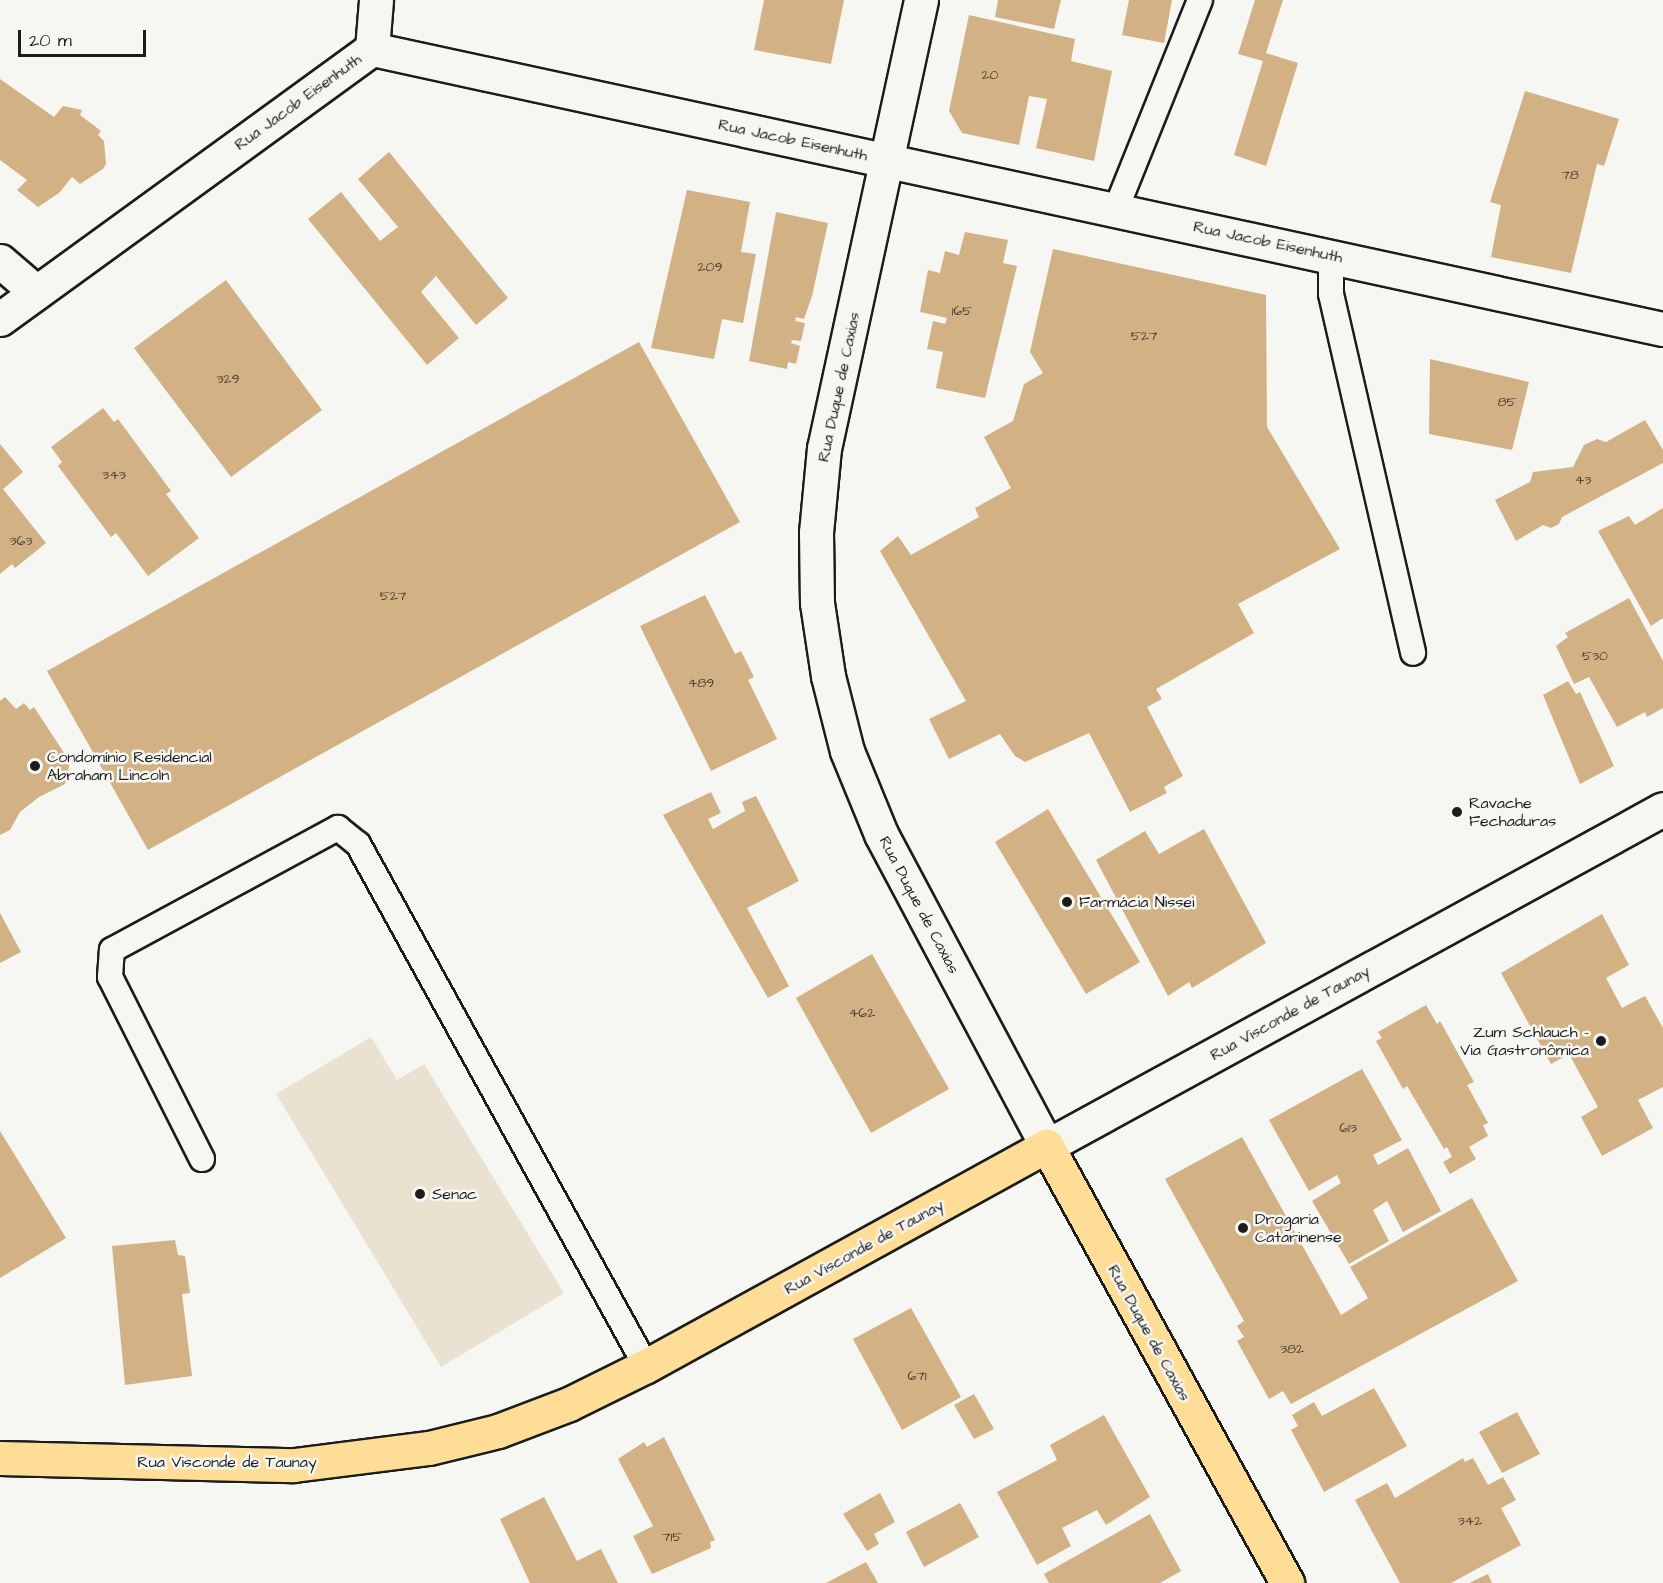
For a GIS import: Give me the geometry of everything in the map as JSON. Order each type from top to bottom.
[{"type":"main road","name":"Rua Visconde de Taunay","points":[[0,1458],[294,1465],[355,1460],[429,1448],[498,1431],[569,1404],[646,1366],[1047,1146]]},
{"type":"main road","name":"Rua Duque de Caxias","points":[[1047,1146],[1287,1583]]},
{"type":"street","points":[[372,49],[376,0]]},
{"type":"street","name":"Rua Duque de Caxias","points":[[921,0],[824,448],[816,532],[817,603],[828,676],[846,751],[881,834],[1047,1146]]},
{"type":"street","name":"Rua Jacob Eisenhuth","points":[[0,320],[372,49],[1663,329]]},
{"type":"street","points":[[0,261],[36,292]]},
{"type":"street","name":"Rua Visconde de Taunay","points":[[1047,1146],[1663,809]]},
{"type":"lane","points":[[1116,209],[1200,0]]},
{"type":"lane","points":[[1331,256],[1331,294],[1413,653]]},
{"type":"lane","points":[[202,1159],[110,977],[112,950],[338,828],[358,844],[646,1366]]},
{"type":"shaded area","name":"Senac","points":[[371,1037],[397,1080],[424,1064],[564,1293],[441,1367],[276,1094]]},
{"type":"building","points":[[764,0],[844,0],[831,64],[754,50]]},
{"type":"building","points":[[998,0],[1061,0],[1054,29],[995,17]]},
{"type":"building","points":[[1129,0],[1172,0],[1164,43],[1122,35]]},
{"type":"building","points":[[1255,0],[1283,0],[1266,53],[1298,63],[1266,166],[1234,155],[1263,61],[1238,54]]},
{"type":"building","points":[[969,15],[1075,39],[1071,61],[1112,71],[1094,161],[1036,148],[1047,99],[1029,96],[1019,145],[962,133],[949,111]]},
{"type":"building","points":[[0,79],[54,117],[63,106],[82,110],[80,115],[101,131],[98,135],[104,141],[106,164],[103,169],[80,184],[72,177],[59,193],[38,207],[17,190],[27,180],[0,160]]},
{"type":"building","points":[[1525,91],[1619,119],[1604,166],[1597,164],[1571,273],[1491,257],[1501,205],[1490,202]]},
{"type":"building","points":[[389,152],[508,298],[476,325],[436,276],[421,292],[459,338],[427,365],[308,219],[341,192],[380,241],[398,227],[358,179]]},
{"type":"building","points":[[687,190],[750,202],[741,252],[756,254],[743,323],[722,319],[714,359],[651,348]]},
{"type":"building","points":[[776,212],[828,223],[812,296],[804,319],[796,317],[795,321],[805,323],[801,341],[792,340],[791,343],[800,346],[796,364],[788,362],[787,369],[749,361]]},
{"type":"building","points":[[965,232],[1008,240],[1003,263],[1017,266],[985,398],[936,388],[943,352],[927,349],[933,321],[945,324],[947,318],[920,312],[928,270],[940,273],[945,251],[959,255]]},
{"type":"building","points":[[1053,249],[1266,295],[1267,427],[1340,549],[1238,604],[1254,633],[1156,689],[1162,699],[1147,707],[1183,776],[1164,787],[1167,793],[1130,812],[1089,733],[1025,762],[1015,756],[1000,734],[949,759],[929,719],[966,701],[880,551],[898,536],[911,555],[979,517],[975,508],[1011,488],[984,437],[1013,421],[1024,384],[1043,373],[1030,352]]},
{"type":"building","points":[[226,280],[322,410],[231,477],[134,348]]},
{"type":"building","points":[[639,342],[740,522],[148,850],[47,671]]},
{"type":"building","points":[[1430,359],[1529,382],[1512,450],[1429,434]]},
{"type":"building","points":[[103,408],[114,422],[118,419],[171,491],[166,494],[199,538],[148,576],[116,533],[111,537],[58,466],[62,462],[51,447]]},
{"type":"building","points":[[1645,420],[1663,450],[1663,463],[1562,517],[1559,524],[1551,528],[1543,525],[1516,541],[1495,500],[1530,482],[1533,472],[1573,467],[1584,445],[1597,439],[1606,442]]},
{"type":"building","points":[[0,444],[23,472],[3,489],[46,543],[15,568],[12,564],[0,574]]},
{"type":"building","points":[[1663,508],[1663,618],[1651,626],[1598,531],[1629,516],[1635,525]]},
{"type":"building","points":[[705,595],[735,654],[741,651],[754,677],[748,680],[777,739],[711,771],[640,626]]},
{"type":"building","points":[[1629,598],[1663,661],[1663,708],[1647,717],[1645,712],[1617,727],[1589,677],[1574,684],[1556,646],[1568,637],[1565,633]]},
{"type":"building","points":[[1568,681],[1576,694],[1580,692],[1614,766],[1580,784],[1543,695]]},
{"type":"building","name":"Condomínio Residencial Abraham Lincoln","points":[[5,697],[16,709],[24,703],[30,710],[34,707],[70,762],[65,784],[39,797],[20,812],[10,830],[0,835],[0,701]]},
{"type":"building","points":[[711,792],[721,813],[708,819],[713,829],[745,811],[742,802],[756,796],[799,881],[747,908],[789,986],[768,998],[663,815]]},
{"type":"building","name":"Farmácia Nissei","points":[[1048,809],[1140,962],[1086,994],[995,842]]},
{"type":"building","points":[[1204,829],[1266,943],[1192,988],[1189,982],[1168,996],[1096,860],[1145,831],[1159,854]]},
{"type":"building","points":[[0,913],[21,952],[0,963]]},
{"type":"building","name":"Zum Schlauch - Via Gastronômica","points":[[1602,914],[1629,965],[1606,978],[1622,1008],[1645,996],[1663,1028],[1663,1087],[1638,1100],[1653,1128],[1602,1156],[1581,1117],[1598,1107],[1569,1054],[1551,1064],[1501,973]]},
{"type":"building","points":[[872,954],[949,1089],[871,1133],[796,998]]},
{"type":"building","points":[[1426,1005],[1437,1024],[1440,1021],[1474,1082],[1467,1085],[1488,1123],[1483,1125],[1488,1136],[1469,1147],[1476,1159],[1450,1174],[1443,1162],[1452,1157],[1447,1147],[1444,1149],[1407,1086],[1403,1089],[1376,1041],[1382,1038],[1378,1032]]},
{"type":"building","points":[[1362,1069],[1402,1140],[1373,1155],[1378,1165],[1408,1148],[1441,1211],[1403,1232],[1387,1201],[1373,1210],[1389,1241],[1349,1264],[1312,1201],[1341,1183],[1337,1175],[1309,1191],[1269,1120]]},
{"type":"building","points":[[0,1131],[66,1238],[0,1278]]},
{"type":"building","points":[[1242,1137],[1341,1315],[1368,1298],[1350,1267],[1472,1198],[1518,1281],[1291,1404],[1283,1391],[1269,1399],[1237,1341],[1244,1337],[1237,1326],[1244,1321],[1165,1179]]},
{"type":"building","points":[[175,1240],[178,1255],[185,1256],[190,1293],[182,1294],[192,1376],[125,1385],[112,1246]]},
{"type":"building","points":[[911,1308],[961,1397],[902,1430],[853,1339]]},
{"type":"building","points":[[1374,1388],[1407,1446],[1324,1492],[1291,1430],[1298,1426],[1292,1415],[1314,1402],[1322,1416]]},
{"type":"building","points":[[974,1394],[994,1429],[974,1439],[954,1405]]},
{"type":"building","points":[[1517,1412],[1540,1454],[1502,1473],[1479,1432]]},
{"type":"building","points":[[1104,1415],[1150,1497],[1106,1525],[1097,1510],[1062,1528],[1071,1546],[1037,1565],[997,1492],[1057,1460],[1050,1445]]},
{"type":"building","points":[[664,1437],[715,1540],[710,1542],[711,1548],[652,1574],[633,1536],[653,1526],[618,1459],[644,1442],[647,1447]]},
{"type":"building","points":[[1463,1458],[1465,1462],[1473,1458],[1488,1485],[1503,1477],[1516,1500],[1501,1508],[1521,1545],[1451,1583],[1400,1583],[1355,1500],[1387,1483],[1395,1498]]},
{"type":"building","points":[[880,1493],[895,1522],[874,1534],[879,1544],[867,1551],[843,1514]]},
{"type":"building","points":[[544,1497],[577,1561],[601,1549],[618,1583],[530,1583],[500,1519]]},
{"type":"building","points":[[960,1503],[979,1537],[924,1567],[906,1532]]},
{"type":"building","points":[[1150,1514],[1181,1571],[1160,1583],[1049,1583],[1044,1574]]},
{"type":"building","points":[[866,1562],[878,1583],[826,1583]]},
{"type":"building","points":[[1488,1574],[1492,1583],[1469,1583]]},
{"type":"place","name":"Condomínio Residencial Abraham Lincoln","points":[[35,766]]},
{"type":"place","name":"Ravache Fechaduras","points":[[1457,812]]},
{"type":"place","name":"Farmácia Nissei","points":[[1067,902]]},
{"type":"place","name":"Zum Schlauch - Via Gastronômica","points":[[1601,1041]]},
{"type":"place","name":"Senac","points":[[420,1194]]},
{"type":"place","name":"Drogaria Catarinense","points":[[1243,1228]]}]
